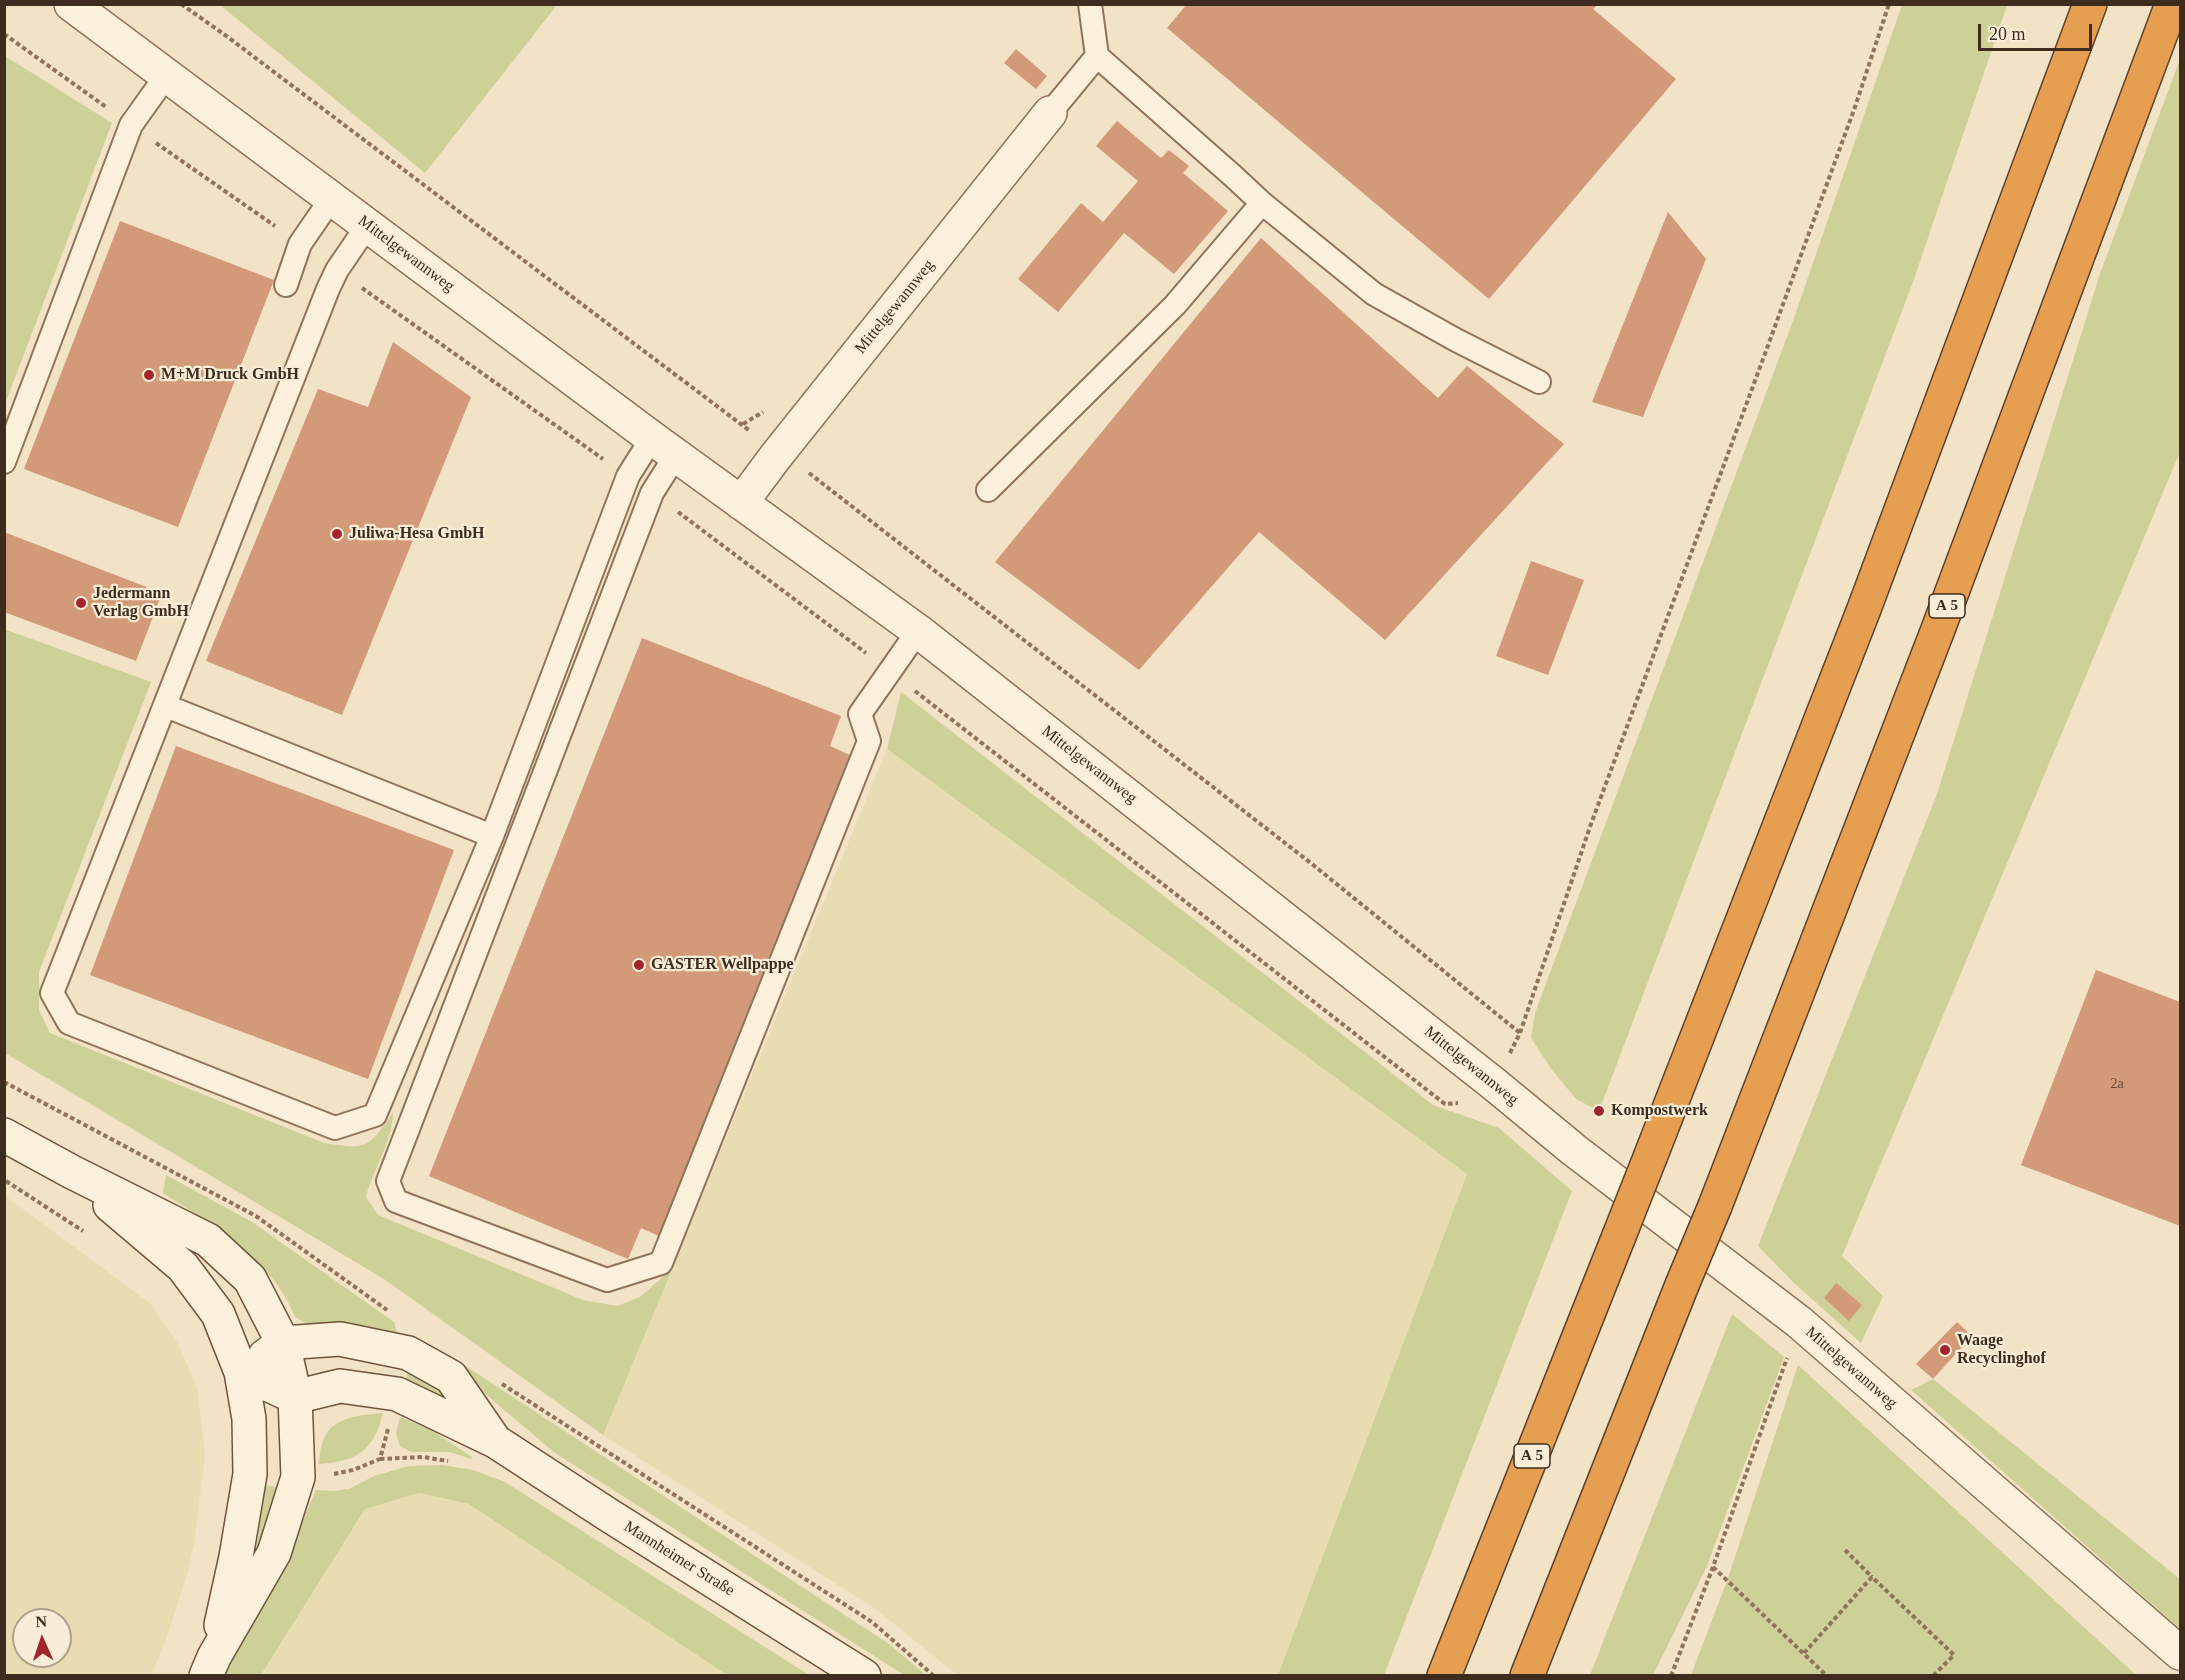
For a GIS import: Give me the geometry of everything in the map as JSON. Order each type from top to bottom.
[{"type":"highway","name":"A 5","points":[[1444,1676],[1864,609],[2090,4]]},
{"type":"highway","name":"A 5","points":[[1527,1676],[1715,1206],[1937,632],[2172,4]]},
{"type":"street","name":"Mittelgewannweg","points":[[88,10],[166,76],[664,447],[918,631],[1574,1149],[1799,1322],[2181,1653]]},
{"type":"street","name":"Mittelgewannweg","points":[[741,503],[1050,113]]},
{"type":"street","points":[[4,1135],[208,1240],[250,1279],[283,1343],[295,1397],[298,1477],[274,1553],[210,1666]]},
{"type":"street","points":[[72,1172],[183,1268],[218,1314],[241,1372],[249,1419],[250,1474],[236,1557],[210,1666]]},
{"type":"street","name":"Mannheimer Straße","points":[[283,1343],[340,1339],[408,1353],[451,1377],[495,1441]]},
{"type":"street","points":[[241,1372],[283,1343]]},
{"type":"street","points":[[241,1372],[295,1397]]},
{"type":"street","name":"Mannheimer Straße","points":[[295,1397],[340,1386],[397,1394],[495,1441],[617,1521],[864,1676]]},
{"type":"lane","points":[[1090,4],[1097,56],[1262,203],[1374,294],[1456,340],[1539,382]]},
{"type":"lane","points":[[1050,113],[1097,56]]},
{"type":"lane","points":[[4,462],[131,125],[166,76]]},
{"type":"lane","points":[[286,285],[300,244],[331,199]]},
{"type":"lane","points":[[988,490],[1175,305],[1262,203]]},
{"type":"lane","points":[[367,226],[337,270],[52,993],[69,1023],[335,1128],[375,1115],[492,836],[627,476],[664,447]]},
{"type":"lane","points":[[664,447],[652,493],[388,1181],[396,1201],[607,1280],[660,1263],[869,741],[860,714],[918,631]]},
{"type":"lane","points":[[166,705],[492,836]]},
{"type":"path","points":[[181,4],[743,424],[776,456],[802,467],[1312,864],[1520,1033]]},
{"type":"path","points":[[1494,1084],[1520,1033],[1591,824],[1767,351],[1889,4]]},
{"type":"path","points":[[4,34],[300,244]]},
{"type":"path","points":[[337,270],[627,476]]},
{"type":"path","points":[[652,493],[889,671],[1445,1104],[1465,1102]]},
{"type":"path","points":[[4,1180],[85,1232]]},
{"type":"path","points":[[1671,1676],[1713,1567],[1799,1322]]},
{"type":"path","points":[[496,1381],[872,1622],[934,1676]]},
{"type":"path","points":[[298,1477],[318,1478],[344,1472],[380,1459],[397,1394]]},
{"type":"path","points":[[1845,1550],[1954,1655],[1933,1676]]},
{"type":"path","points":[[1713,1567],[1827,1676]]},
{"type":"path","points":[[1804,1653],[1872,1577]]},
{"type":"shaded area","points":[[887,749],[1467,1174],[1278,1675],[957,1675],[877,1610],[603,1435]]},
{"type":"shaded area","points":[[5,1196],[150,1303],[178,1344],[197,1388],[205,1455],[194,1543],[189,1568],[166,1640],[151,1675],[5,1675]]},
{"type":"shaded area","points":[[419,1493],[469,1504],[727,1675],[261,1676],[365,1509]]},
{"type":"green space","points":[[220,5],[557,5],[425,173]]},
{"type":"green space","points":[[1902,5],[2007,5],[1913,282],[1599,1111],[1576,1099],[1552,1070],[1531,1038],[1535,1013],[1794,318]]},
{"type":"green space","points":[[5,56],[112,123],[5,404]]},
{"type":"green space","points":[[2180,59],[2180,452],[1842,1256],[1883,1296],[1861,1343],[1794,1283],[1758,1246],[1937,794],[2100,274]]},
{"type":"green space","points":[[4,629],[151,682],[39,972],[39,1010],[50,1033],[324,1143],[350,1146],[366,1144],[378,1133],[393,1112],[390,1134],[366,1197],[378,1215],[583,1300],[617,1306],[640,1297],[672,1269],[603,1435],[384,1279],[5,1053]]},
{"type":"green space","points":[[901,692],[1433,1105],[1499,1128],[1572,1191],[1384,1675],[1278,1675],[1467,1174],[887,749]]},
{"type":"green space","points":[[166,1175],[252,1222],[394,1322],[398,1336],[323,1333],[295,1317],[285,1297],[257,1261],[220,1231],[163,1193]]},
{"type":"green space","points":[[1732,1314],[1784,1357],[1707,1566],[1653,1675],[1590,1675]]},
{"type":"green space","points":[[446,1353],[889,1644],[926,1675],[904,1675],[555,1453],[443,1358]]},
{"type":"green space","points":[[408,1365],[441,1383],[460,1408],[406,1381]]},
{"type":"green space","points":[[1798,1365],[2136,1675],[1691,1675],[1727,1581]]},
{"type":"green space","points":[[1933,1379],[2180,1579],[2180,1629],[1911,1390]]},
{"type":"green space","points":[[383,1413],[374,1437],[361,1452],[343,1461],[318,1464],[323,1441],[333,1426],[348,1418]]},
{"type":"green space","points":[[400,1417],[431,1430],[472,1457],[471,1459],[450,1452],[411,1452],[400,1446],[396,1433]]},
{"type":"green space","points":[[442,1465],[473,1470],[505,1482],[809,1675],[727,1675],[469,1504],[419,1493],[365,1509],[261,1675],[221,1676],[291,1548],[316,1490],[349,1489],[374,1476],[409,1466]]},
{"type":"green space","points":[[263,1485],[282,1488],[271,1536],[251,1567],[258,1538]]},
{"type":"building","points":[[1187,4],[1598,4],[1593,9],[1676,79],[1489,299],[1167,28]]},
{"type":"building","points":[[1016,49],[1047,76],[1036,89],[1004,63]]},
{"type":"building","points":[[1117,121],[1161,158],[1169,150],[1189,166],[1183,173],[1228,211],[1174,274],[1124,233],[1058,312],[1018,279],[1081,203],[1103,222],[1138,181],[1096,146]]},
{"type":"building","points":[[1668,212],[1706,259],[1643,417],[1592,402]]},
{"type":"building","name":"M+M Druck GmbH","points":[[120,221],[274,280],[178,527],[24,469]]},
{"type":"building","points":[[1261,238],[1438,398],[1467,366],[1564,444],[1385,640],[1259,532],[1139,670],[995,562]]},
{"type":"building","name":"Juliwa-Hesa GmbH","points":[[393,342],[471,397],[342,715],[206,661],[318,389],[368,407]]},
{"type":"building","name":"Jedermann Verlag GmbH","points":[[4,532],[162,593],[136,661],[4,612]]},
{"type":"building","points":[[1531,561],[1584,580],[1548,675],[1496,656]]},
{"type":"building","name":"GASTER Wellpappe","points":[[642,638],[841,716],[830,746],[850,755],[659,1236],[641,1228],[628,1259],[429,1176]]},
{"type":"building","points":[[176,746],[454,850],[368,1079],[90,975]]},
{"type":"building","points":[[2096,970],[2180,1002],[2180,1226],[2021,1165]]},
{"type":"building","points":[[1836,1283],[1862,1305],[1849,1321],[1824,1298]]},
{"type":"building","name":"Waage Recyclinghof","points":[[1957,1322],[1972,1336],[1933,1379],[1916,1364]]},
{"type":"place","name":"M+M Druck GmbH","points":[[149,375]]},
{"type":"place","name":"Juliwa-Hesa GmbH","points":[[337,534]]},
{"type":"place","name":"Jedermann Verlag GmbH","points":[[81,603]]},
{"type":"place","name":"GASTER Wellpappe","points":[[639,965]]},
{"type":"place","name":"Kompostwerk","points":[[1599,1111]]},
{"type":"place","name":"Waage Recyclinghof","points":[[1945,1350]]}]
